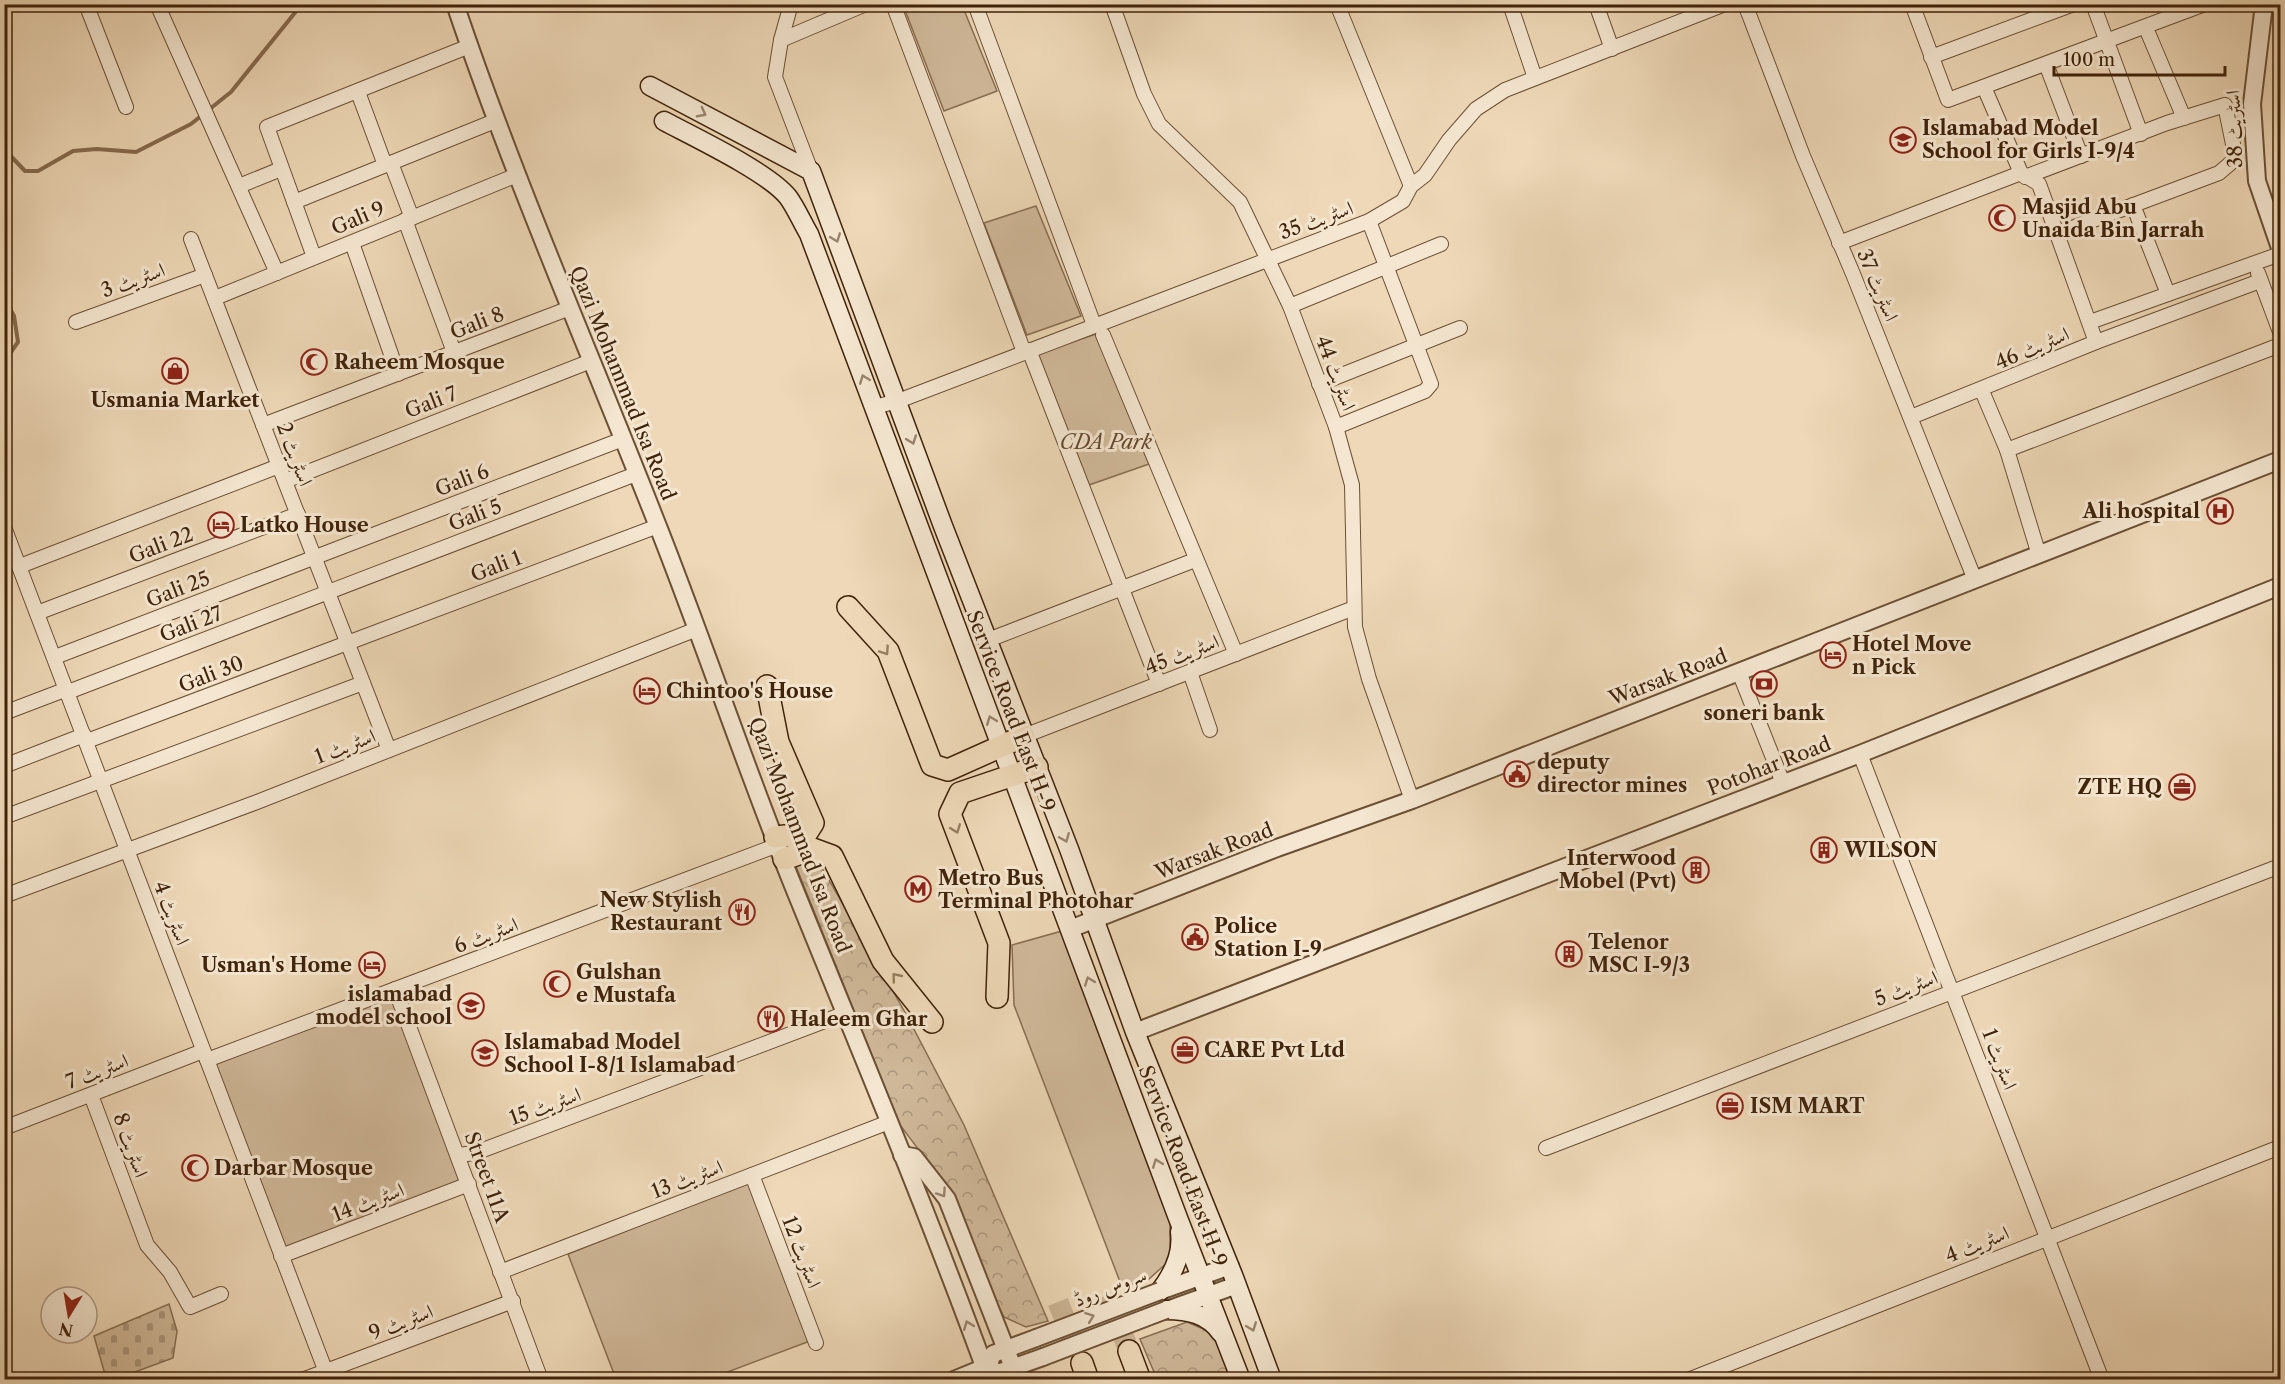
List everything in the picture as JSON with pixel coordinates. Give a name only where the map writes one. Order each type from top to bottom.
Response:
[{"type":"main road","points":[[650,86],[811,171]]},
{"type":"main road","name":"Service Road East H-9","points":[[664,121],[722,152],[787,196],[809,234],[1178,1218],[1242,1380]]},
{"type":"main road","points":[[787,196],[788,159]]},
{"type":"main road","name":"Service Road East H-9","points":[[811,171],[943,526],[1095,920],[1135,1032],[1233,1276],[1272,1380]]},
{"type":"main road","points":[[920,535],[943,526]]},
{"type":"main road","points":[[848,607],[888,651],[932,765],[948,770],[1024,736]]},
{"type":"main road","points":[[767,686],[778,742],[813,823],[806,834],[779,847]]},
{"type":"main road","points":[[997,997],[999,943],[950,814],[960,793],[1037,766]]},
{"type":"main road","points":[[779,847],[813,849],[832,856],[883,961],[932,1022]]},
{"type":"main road","points":[[1160,1291],[1179,1257],[1181,1238],[1178,1218]]},
{"type":"main road","points":[[1166,1310],[1184,1310],[1202,1316],[1216,1327],[1227,1342]]},
{"type":"main road","points":[[1129,1352],[1140,1380]]},
{"type":"street","points":[[86,4],[126,107]]},
{"type":"street","points":[[158,4],[277,273]]},
{"type":"street","name":"Qazi Mohammad Isa Road","points":[[455,4],[467,47],[495,121],[658,526],[779,847],[987,1371]]},
{"type":"street","points":[[791,4],[781,40],[775,77],[811,171]]},
{"type":"street","points":[[781,40],[866,4]]},
{"type":"street","points":[[893,4],[1159,684]]},
{"type":"street","points":[[975,4],[1099,330],[1236,654]]},
{"type":"street","name":"اسٹریٹ 44","points":[[1112,4],[1144,94],[1159,124],[1240,202],[1269,258],[1290,306],[1336,427],[1352,485],[1355,627],[1369,679],[1412,800]]},
{"type":"street","points":[[1337,4],[1411,186]]},
{"type":"street","points":[[1510,4],[1535,78]]},
{"type":"street","points":[[1596,4],[1612,49]]},
{"type":"street","name":"اسٹریٹ 35","points":[[874,407],[898,401],[1027,351],[1099,330],[1269,258],[1369,221],[1403,201],[1411,186],[1425,176],[1449,140],[1476,109],[1505,90],[1612,49],[1704,9],[1725,4]]},
{"type":"street","name":"اسٹریٹ 37","points":[[1745,4],[1839,243],[1911,417],[1925,460],[1975,580]]},
{"type":"street","points":[[1931,57],[2074,4]]},
{"type":"street","points":[[2093,4],[2142,134]]},
{"type":"street","points":[[1912,5],[1948,100],[2146,28],[2205,4]]},
{"type":"street","name":"اسٹریٹ 38","points":[[2264,4],[2252,104],[2257,181],[2280,248]]},
{"type":"street","points":[[2146,28],[2184,118]]},
{"type":"street","points":[[314,257],[267,127],[467,47]]},
{"type":"street","points":[[2046,64],[2081,156]]},
{"type":"street","points":[[1984,87],[2023,175],[2039,184],[2096,342]]},
{"type":"street","points":[[358,92],[388,164],[454,352]]},
{"type":"street","points":[[1839,243],[2023,175],[2225,105],[2233,134],[2233,161],[2218,173],[2056,234]]},
{"type":"street","points":[[294,202],[495,121]]},
{"type":"street","points":[[239,186],[282,169]]},
{"type":"street","name":"Gali 9","points":[[215,298],[517,175]]},
{"type":"street","points":[[2133,205],[2168,294]]},
{"type":"street","points":[[1336,427],[1429,387],[1431,379],[1385,268],[1369,221]]},
{"type":"street","name":"اسٹریٹ 2","points":[[191,240],[389,750]]},
{"type":"street","points":[[352,243],[398,374]]},
{"type":"street","points":[[1290,306],[1441,244]]},
{"type":"street","points":[[2090,322],[2280,254]]},
{"type":"street","points":[[2255,263],[2280,332]]},
{"type":"street","name":"اسٹریٹ 3","points":[[76,322],[205,275]]},
{"type":"street","name":"اسٹریٹ 46","points":[[2039,555],[2007,450],[1982,391],[2096,342],[2260,281]]},
{"type":"street","name":"Gali 8","points":[[263,425],[570,308]]},
{"type":"street","points":[[1319,384],[1460,328]]},
{"type":"street","points":[[2007,450],[2280,345]]},
{"type":"street","name":"Gali 7","points":[[285,481],[591,361]]},
{"type":"street","points":[[1911,417],[1982,391]]},
{"type":"street","name":"Gali 6","points":[[315,557],[623,439]]},
{"type":"street","name":"Warsak Road","points":[[1070,929],[1276,848],[1412,800],[2280,460]]},
{"type":"street","points":[[20,566],[279,466]]},
{"type":"street","name":"Gali 5","points":[[328,592],[636,474]]},
{"type":"street","name":"Gali 22","points":[[37,612],[298,514]]},
{"type":"street","name":"Gali 1","points":[[348,644],[658,526]]},
{"type":"street","name":"اسٹریٹ 4","points":[[4,527],[327,1375]]},
{"type":"street","name":"Gali 25","points":[[55,657],[315,557]]},
{"type":"street","points":[[988,640],[1195,560]]},
{"type":"street","name":"Potohar Road","points":[[1135,1032],[1860,754],[2280,586]]},
{"type":"street","name":"Gali 27","points":[[68,691],[328,592]]},
{"type":"street","name":"اسٹریٹ 45","points":[[1024,736],[1354,608]]},
{"type":"street","name":"اسٹریٹ 1","points":[[4,896],[128,851],[698,629]]},
{"type":"street","name":"Gali 30","points":[[4,766],[348,644]]},
{"type":"street","points":[[1190,672],[1210,730]]},
{"type":"street","points":[[1739,672],[1783,783]]},
{"type":"street","points":[[4,817],[363,683]]},
{"type":"street","points":[[4,713],[68,691]]},
{"type":"street","name":"اسٹریٹ 1","points":[[1860,754],[2102,1380]]},
{"type":"street","name":"اسٹریٹ 6","points":[[205,1055],[395,989],[779,847]]},
{"type":"street","name":"اسٹریٹ 5","points":[[1546,1148],[1952,990],[2280,866]]},
{"type":"street","name":"Street 11A","points":[[395,989],[541,1380]]},
{"type":"street","name":"اسٹریٹ 15","points":[[458,1155],[474,1153],[524,1135],[846,1013]]},
{"type":"street","name":"اسٹریٹ 7","points":[[4,1128],[205,1055]]},
{"type":"street","name":"اسٹریٹ 8","points":[[91,1095],[147,1245],[170,1272],[190,1307],[221,1294]]},
{"type":"street","name":"اسٹریٹ 13","points":[[500,1272],[889,1122]]},
{"type":"street","name":"اسٹریٹ 4","points":[[1688,1380],[2280,1147]]},
{"type":"street","points":[[902,1155],[914,1157],[947,1199],[1016,1374]]},
{"type":"street","name":"اسٹریٹ 12","points":[[752,1175],[816,1343]]},
{"type":"street","name":"اسٹریٹ 14","points":[[281,1256],[469,1185]]},
{"type":"street","name":"سروس روڈ","points":[[1201,1276],[1233,1276],[1208,1295],[1043,1357],[1016,1374],[987,1371],[993,1354],[1201,1276]]},
{"type":"street","name":"اسٹریٹ 9","points":[[303,1380],[327,1375],[513,1301]]},
{"type":"street","points":[[954,1380],[987,1371]]},
{"type":"green space","points":[[903,5],[962,5],[997,91],[944,111]]},
{"type":"green space","points":[[1036,206],[1081,316],[1027,335],[984,223]]},
{"type":"green space","name":"CDA Park","points":[[1096,334],[1149,464],[1089,485],[1037,354]]},
{"type":"green space","points":[[818,861],[906,1014],[964,1125],[1048,1321],[1026,1327],[1004,1317],[985,1279],[952,1194],[900,1125],[795,864]]},
{"type":"green space","points":[[1062,931],[1170,1222],[1170,1260],[1149,1279],[1122,1287],[1014,1005],[1012,945]]},
{"type":"green space","points":[[395,994],[469,1184],[281,1256],[212,1065]]},
{"type":"green space","points":[[751,1181],[810,1341],[709,1379],[616,1379],[568,1254]]},
{"type":"green space","points":[[169,1304],[177,1331],[173,1358],[116,1379],[104,1371],[97,1345],[99,1345],[99,1334]]},
{"type":"green space","points":[[1187,1322],[1215,1334],[1231,1379],[1157,1379],[1140,1339]]},
{"type":"waterway","points":[[4,149],[25,171],[38,171],[73,151],[97,149],[136,152],[191,124],[231,92],[302,4]]},
{"type":"waterway","points":[[4,298],[14,316],[18,342],[4,362]]},
{"type":"tunnel","points":[[1108,1295],[1129,1351]]},
{"type":"tunnel","points":[[1058,1302],[1082,1362]]},
{"type":"place","name":"Islamabad Model School for Girls I-9/4","points":[[1903,140]]},
{"type":"place","name":"Masjid Abu Unaida Bin Jarrah","points":[[2002,218]]},
{"type":"place","name":"Raheem Mosque","points":[[314,362]]},
{"type":"place","name":"Usmania Market","points":[[175,371]]},
{"type":"place","name":"Ali hospital","points":[[2220,511]]},
{"type":"place","name":"Latko House","points":[[221,525]]},
{"type":"place","name":"Hotel Move n Pick","points":[[1833,655]]},
{"type":"place","name":"soneri bank","points":[[1764,684]]},
{"type":"place","name":"Chintoo's House","points":[[647,691]]},
{"type":"place","name":"deputy director mines","points":[[1517,774]]},
{"type":"place","name":"ZTE HQ","points":[[2182,787]]},
{"type":"place","name":"WILSON","points":[[1824,850]]},
{"type":"place","name":"Interwood Mobel (Pvt)","points":[[1696,870]]},
{"type":"place","name":"Metro Bus Terminal Photohar","points":[[918,889]]},
{"type":"place","name":"New Stylish Restaurant","points":[[742,912]]},
{"type":"place","name":"Police Station I-9","points":[[1195,937]]},
{"type":"place","name":"Telenor MSC I-9/3","points":[[1569,954]]},
{"type":"place","name":"Usman's Home","points":[[372,965]]},
{"type":"place","name":"Gulshan e Mustafa","points":[[557,984]]},
{"type":"place","name":"islamabad model school","points":[[471,1006]]},
{"type":"place","name":"Haleem Ghar","points":[[771,1019]]},
{"type":"place","name":"CARE Pvt Ltd","points":[[1185,1050]]},
{"type":"place","name":"Islamabad Model School I-8/1 Islamabad","points":[[485,1053]]},
{"type":"place","name":"ISM MART","points":[[1730,1106]]},
{"type":"place","name":"Darbar Mosque","points":[[195,1168]]}]
